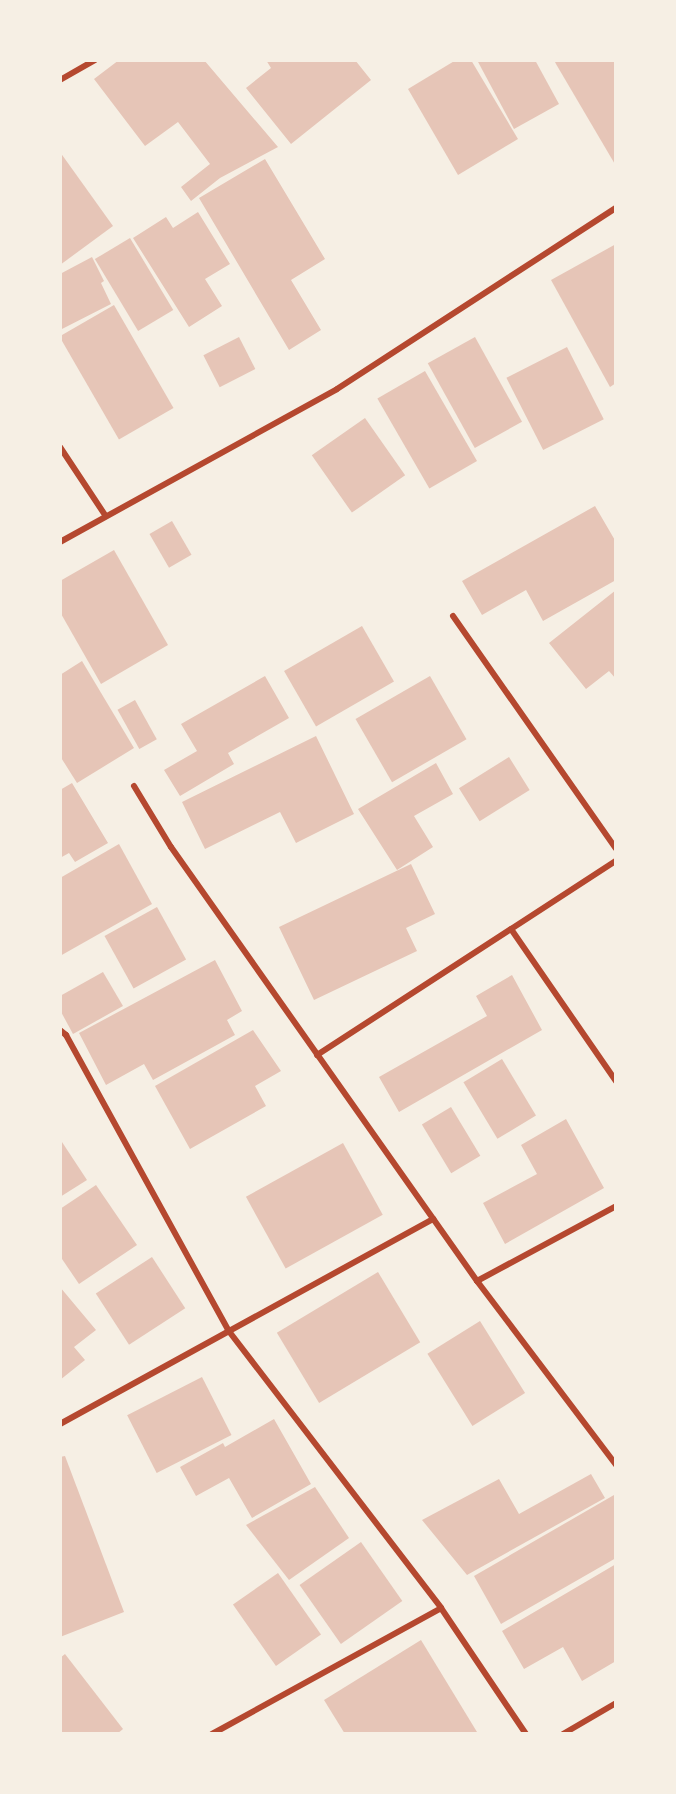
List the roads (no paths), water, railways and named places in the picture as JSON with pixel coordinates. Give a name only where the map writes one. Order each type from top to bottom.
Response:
[{"type":"street","points":[[60,80],[95,60]]},
{"type":"street","points":[[60,542],[105,515],[338,389],[616,208]]},
{"type":"street","points":[[60,447],[105,515]]},
{"type":"street","points":[[453,616],[616,849]]},
{"type":"street","points":[[134,786],[171,847],[477,1281],[616,1465]]},
{"type":"street","points":[[317,1055],[616,861]]},
{"type":"street","points":[[512,929],[616,1082]]},
{"type":"street","points":[[60,1030],[66,1035],[228,1330],[441,1608],[526,1734]]},
{"type":"street","points":[[477,1281],[616,1206]]},
{"type":"street","points":[[60,1424],[433,1219]]},
{"type":"street","points":[[212,1734],[441,1608]]},
{"type":"street","points":[[563,1734],[616,1703]]}]
